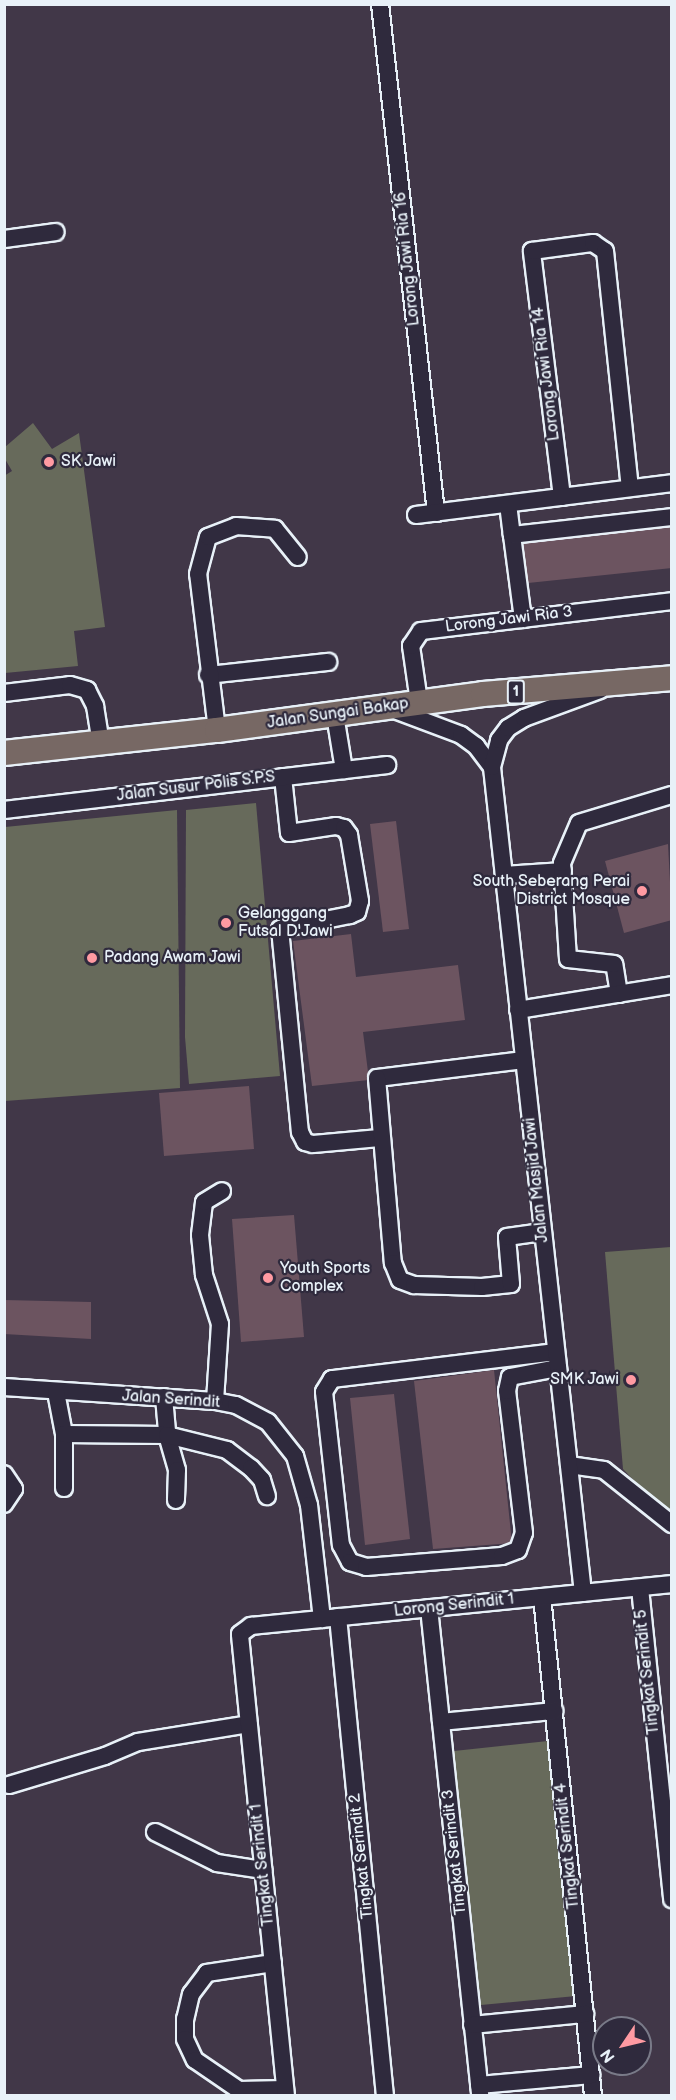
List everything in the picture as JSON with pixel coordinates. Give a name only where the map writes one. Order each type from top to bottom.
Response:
[{"type":"highway","name":"Jalan Sungai Bakap","points":[[4,753],[217,730],[419,702],[672,678]]},
{"type":"street","name":"Lorong Jawi Ria 16","points":[[380,4],[436,513]]},
{"type":"street","points":[[4,239],[56,232]]},
{"type":"street","name":"Lorong Jawi Ria 14","points":[[562,496],[532,251],[593,243],[605,251],[630,488]]},
{"type":"street","points":[[417,515],[672,483]]},
{"type":"street","points":[[508,504],[524,619]]},
{"type":"street","points":[[512,535],[672,517]]},
{"type":"street","points":[[217,730],[208,675],[198,574],[208,537],[236,526],[275,529],[298,557]]},
{"type":"street","name":"Lorong Jawi Ria 3","points":[[419,702],[411,646],[420,631],[672,601]]},
{"type":"street","points":[[208,675],[328,662]]},
{"type":"street","points":[[4,693],[70,685],[87,690],[95,705],[101,742]]},
{"type":"street","name":"Jalan Masjid Jawi","points":[[583,1593],[492,767],[499,740],[508,728],[524,718],[612,685]]},
{"type":"street","points":[[388,708],[461,735],[476,746],[492,767]]},
{"type":"street","points":[[336,715],[344,770]]},
{"type":"street","name":"Jalan Susur Polis S.P.S","points":[[4,810],[387,765]]},
{"type":"street","points":[[283,777],[289,833],[336,826],[344,828],[349,835],[360,902],[357,912],[350,915],[280,929],[300,1132],[305,1142],[313,1144],[380,1138]]},
{"type":"street","points":[[619,994],[614,964],[568,959],[563,871],[579,823],[672,795]]},
{"type":"street","points":[[504,876],[563,871]]},
{"type":"street","points":[[518,1010],[672,985]]},
{"type":"street","points":[[524,1060],[377,1078],[380,1138],[393,1263],[400,1280],[470,1287],[511,1284],[507,1237],[543,1232]]},
{"type":"street","points":[[215,1401],[220,1324],[204,1275],[200,1235],[204,1202],[222,1191]]},
{"type":"street","points":[[557,1360],[510,1377],[507,1390],[524,1533],[518,1550],[502,1556],[366,1567],[350,1563],[341,1545],[324,1392],[333,1379],[557,1360]]},
{"type":"street","name":"Jalan Serindit","points":[[4,1387],[215,1401],[236,1405],[268,1422],[295,1456],[309,1505],[330,1618]]},
{"type":"street","points":[[56,1392],[64,1434],[64,1488]]},
{"type":"street","points":[[164,1397],[167,1435],[177,1470],[176,1500]]},
{"type":"street","points":[[64,1434],[167,1435],[227,1450],[251,1468],[262,1480],[267,1496]]},
{"type":"street","points":[[569,1465],[604,1470],[672,1524]]},
{"type":"street","points":[[4,1474],[14,1489],[4,1504]]},
{"type":"street","name":"Lorong Serindit 1","points":[[240,1634],[251,1626],[672,1584]]},
{"type":"street","name":"Tingkat Serindit 5","points":[[640,1588],[672,1899]]},
{"type":"street","name":"Tingkat Serindit 4","points":[[542,1597],[593,2096]]},
{"type":"street","name":"Tingkat Serindit 3","points":[[429,1608],[479,2090]]},
{"type":"street","name":"Tingkat Serindit 2","points":[[330,1618],[385,2096]]},
{"type":"street","name":"Tingkat Serindit 1","points":[[240,1634],[286,2092]]},
{"type":"street","points":[[441,1722],[554,1711]]},
{"type":"street","points":[[9,1785],[105,1756],[138,1742],[249,1724]]},
{"type":"street","points":[[155,1832],[217,1863],[263,1870]]},
{"type":"street","points":[[273,1963],[207,1973],[191,1994],[185,2019],[185,2039],[195,2060],[238,2090],[286,2092]]},
{"type":"street","points":[[472,2025],[585,2014]]},
{"type":"street","points":[[479,2090],[591,2075]]},
{"type":"green space","points":[[33,423],[52,449],[79,433],[105,627],[74,631],[78,666],[5,673],[4,476],[12,471],[5,459],[5,447]]},
{"type":"green space","name":"Gelanggang Futsal D'Jawi","points":[[256,803],[280,1076],[189,1084],[185,1037],[186,810]]},
{"type":"green space","name":"Padang Awam Jawi","points":[[177,810],[180,1088],[5,1101],[5,827]]},
{"type":"green space","points":[[671,1247],[671,1513],[660,1508],[623,1469],[605,1252]]},
{"type":"green space","points":[[548,1741],[576,1996],[481,2005],[454,1751]]},
{"type":"building","points":[[672,524],[672,568],[528,583],[523,539]]},
{"type":"building","points":[[396,821],[409,929],[383,932],[370,824]]},
{"type":"building","name":"South Seberang Perai District Mosque","points":[[668,844],[672,920],[624,933],[605,861]]},
{"type":"building","points":[[351,934],[356,977],[458,965],[465,1020],[363,1032],[369,1080],[312,1086],[293,941]]},
{"type":"building","points":[[249,1086],[254,1149],[164,1156],[159,1093]]},
{"type":"building","name":"Youth Sports Complex","points":[[294,1215],[304,1337],[241,1342],[232,1219]]},
{"type":"building","points":[[4,1300],[91,1302],[91,1339],[4,1334]]},
{"type":"building","points":[[494,1370],[512,1543],[433,1549],[414,1381]]},
{"type":"building","points":[[394,1394],[410,1539],[365,1545],[350,1398]]},
{"type":"place","name":"SK Jawi","points":[[49,462]]},
{"type":"place","name":"South Seberang Perai District Mosque","points":[[642,891]]},
{"type":"place","name":"Gelanggang Futsal D'Jawi","points":[[226,923]]},
{"type":"place","name":"Padang Awam Jawi","points":[[92,958]]},
{"type":"place","name":"Youth Sports Complex","points":[[268,1278]]},
{"type":"place","name":"SMK Jawi","points":[[631,1380]]}]
